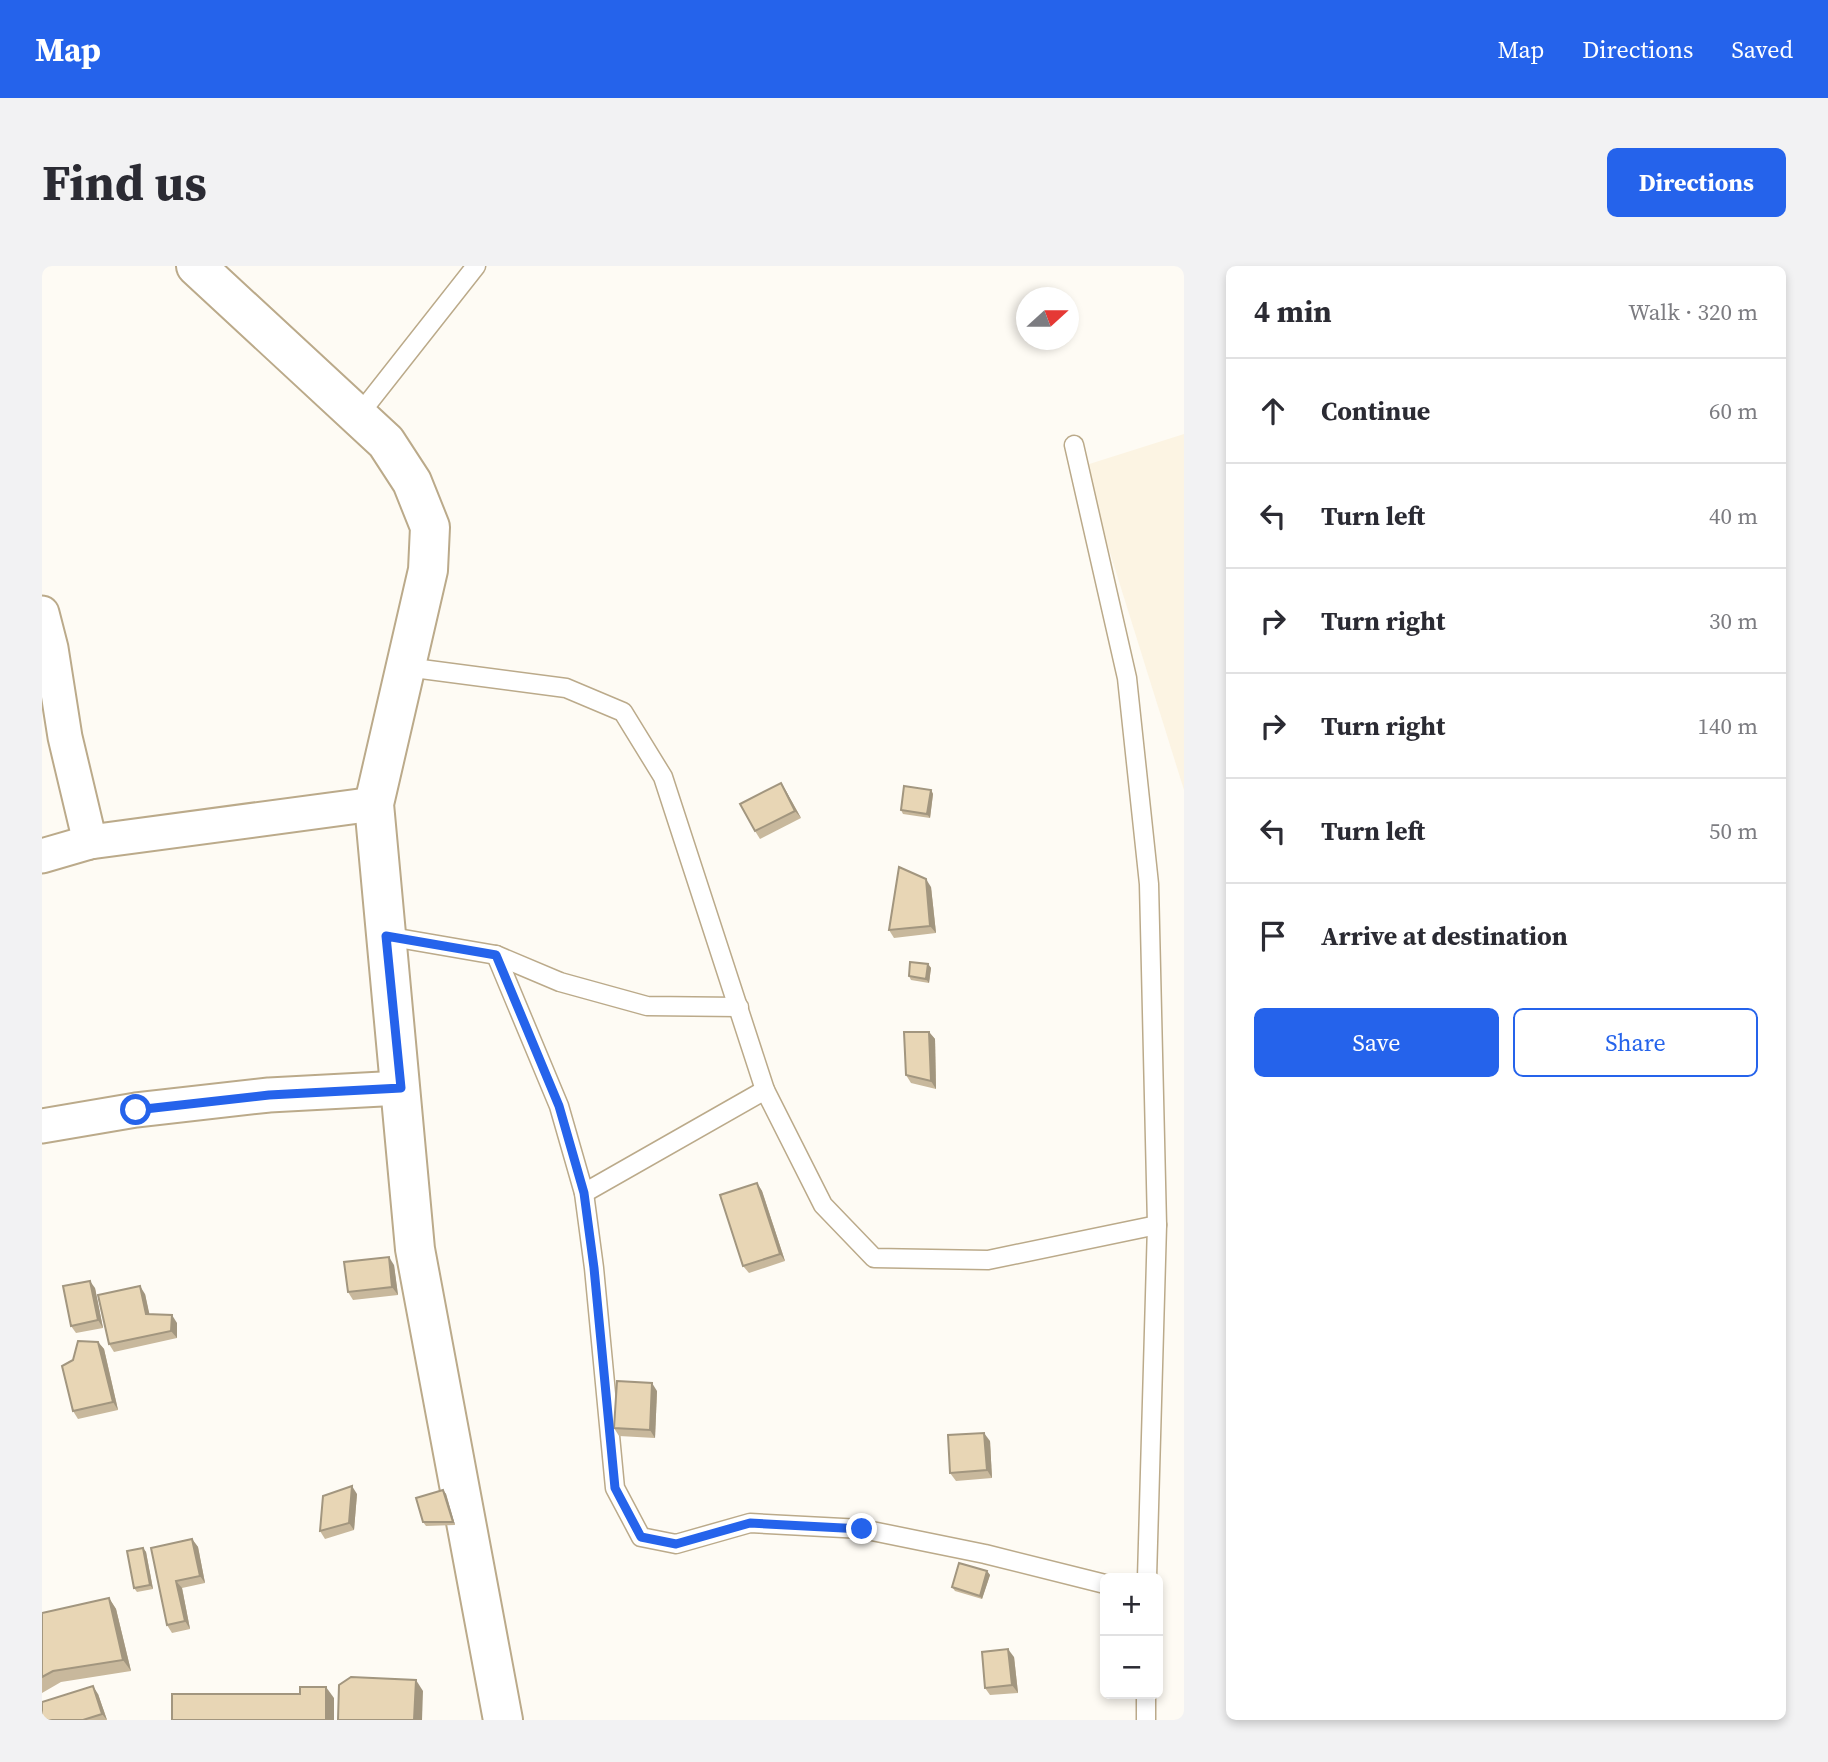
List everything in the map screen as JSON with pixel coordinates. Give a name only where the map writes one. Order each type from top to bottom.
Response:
[{"type":"street","points":[[196,266],[386,442],[412,482],[430,527],[428,570],[374,804],[415,1249],[503,1720]]},
{"type":"street","points":[[42,613],[51,648],[65,737],[90,842]]},
{"type":"street","points":[[42,856],[90,842],[374,804]]},
{"type":"street","points":[[42,1126],[136,1110],[269,1095],[401,1088]]},
{"type":"lane","points":[[358,416],[476,266]]},
{"type":"lane","points":[[1074,445],[1127,678],[1149,884],[1157,1225],[1147,1573]]},
{"type":"lane","points":[[406,667],[566,688],[623,712],[663,778],[765,1090],[823,1205],[874,1258],[988,1260],[1157,1225]]},
{"type":"lane","points":[[386,936],[496,955],[560,982],[646,1006],[739,1007]]},
{"type":"lane","points":[[496,955],[559,1106],[584,1193],[594,1268],[615,1488],[641,1537],[676,1544],[750,1523],[862,1529],[985,1554],[1100,1583]]},
{"type":"lane","points":[[584,1193],[765,1090]]},
{"type":"lane","points":[[1146,1699],[1146,1720]]},
{"type":"shaded area","points":[[1184,434],[1184,790],[1083,466]]},
{"type":"building","points":[[781,783],[795,811],[755,831],[740,804]]},
{"type":"building","points":[[904,786],[931,790],[927,814],[901,810]]},
{"type":"building","points":[[899,867],[926,879],[930,926],[889,930]]},
{"type":"building","points":[[910,962],[928,964],[926,979],[909,976]]},
{"type":"building","points":[[904,1032],[929,1032],[931,1081],[906,1075]]},
{"type":"building","points":[[757,1183],[780,1254],[743,1266],[720,1195]]},
{"type":"building","points":[[389,1257],[392,1287],[348,1292],[344,1262]]},
{"type":"building","points":[[90,1281],[98,1320],[71,1326],[63,1286]]},
{"type":"building","points":[[140,1286],[146,1314],[172,1315],[171,1331],[109,1344],[98,1295]]},
{"type":"building","points":[[78,1341],[98,1342],[113,1402],[73,1411],[62,1366],[73,1360]]},
{"type":"building","points":[[617,1381],[652,1383],[650,1430],[614,1428]]},
{"type":"building","points":[[984,1433],[987,1470],[950,1473],[948,1435]]},
{"type":"building","points":[[352,1486],[349,1523],[320,1531],[323,1496]]},
{"type":"building","points":[[443,1490],[453,1522],[423,1522],[416,1498]]},
{"type":"building","points":[[192,1539],[200,1576],[176,1581],[185,1621],[167,1625],[151,1548]]},
{"type":"building","points":[[143,1548],[150,1585],[134,1588],[127,1551]]},
{"type":"building","points":[[959,1563],[987,1571],[980,1596],[952,1587]]},
{"type":"building","points":[[109,1598],[123,1660],[53,1671],[42,1677],[42,1613]]},
{"type":"building","points":[[1008,1649],[1012,1685],[985,1688],[982,1652]]},
{"type":"building","points":[[351,1677],[416,1680],[414,1720],[338,1720],[339,1685]]},
{"type":"building","points":[[93,1686],[102,1714],[83,1720],[42,1720],[42,1702]]},
{"type":"building","points":[[300,1687],[326,1687],[326,1720],[172,1720],[172,1694],[300,1694]]},
{"type":"route","points":[[136,1110],[269,1095],[401,1088],[386,936],[496,955],[559,1106],[584,1193],[594,1268],[615,1488],[641,1537],[676,1544],[750,1523],[862,1529]]}]
